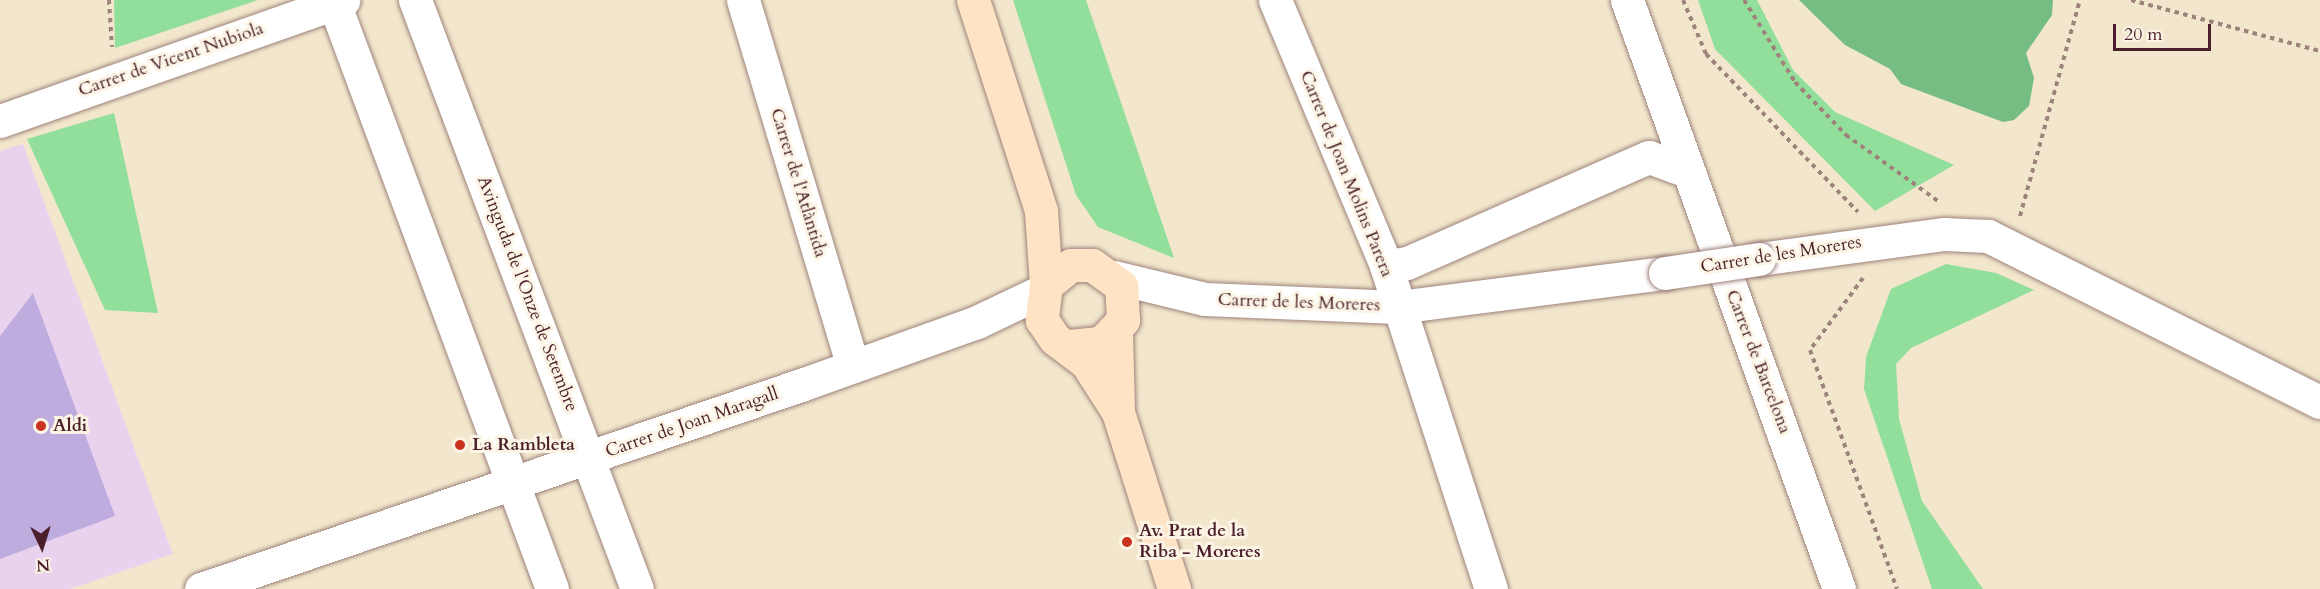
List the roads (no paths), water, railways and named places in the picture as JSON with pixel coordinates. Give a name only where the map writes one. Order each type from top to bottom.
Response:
[{"type":"main road","points":[[973,0],[1041,211],[1045,288],[1040,306],[1057,337],[1118,412]]},
{"type":"main road","points":[[1041,211],[1103,271],[1124,297],[1119,327],[1118,412],[1174,589]]},
{"type":"main road","points":[[1045,288],[1071,265],[1103,271]]},
{"type":"main road","points":[[1057,337],[1092,347],[1119,327]]},
{"type":"street","name":"Avinguda de l'Onze de Setembre","points":[[415,0],[590,458],[637,589]]},
{"type":"street","name":"Carrer de l'Atlàntida","points":[[742,0],[853,366]]},
{"type":"street","name":"Carrer de Joan Molins Parera","points":[[1275,0],[1386,266],[1491,589]]},
{"type":"street","name":"Carrer de Barcelona","points":[[1627,0],[1684,170],[1783,426],[1839,589]]},
{"type":"street","points":[[337,1],[515,482],[552,589]]},
{"type":"street","name":"Carrer de Vicent Nubiola","points":[[0,121],[337,1]]},
{"type":"street","points":[[1386,266],[1407,263],[1649,157],[1684,170]]},
{"type":"street","name":"Carrer de les Moreres","points":[[1119,327],[1160,306],[1205,299],[1398,307],[1965,232],[2000,242],[2320,402]]},
{"type":"street","name":"Carrer de les Moreres","points":[[1103,271],[1205,299]]},
{"type":"street","name":"Carrer de Joan Maragall","points":[[201,589],[590,458],[977,322],[1045,288]]},
{"type":"street","name":"Carrer de Joan Maragall","points":[[977,322],[1057,337]]},
{"type":"place","name":"Aldi","points":[[41,426]]},
{"type":"place","name":"La Rambleta","points":[[460,445]]},
{"type":"place","name":"Av. Prat de la Riba - Moreres","points":[[1127,542]]}]
